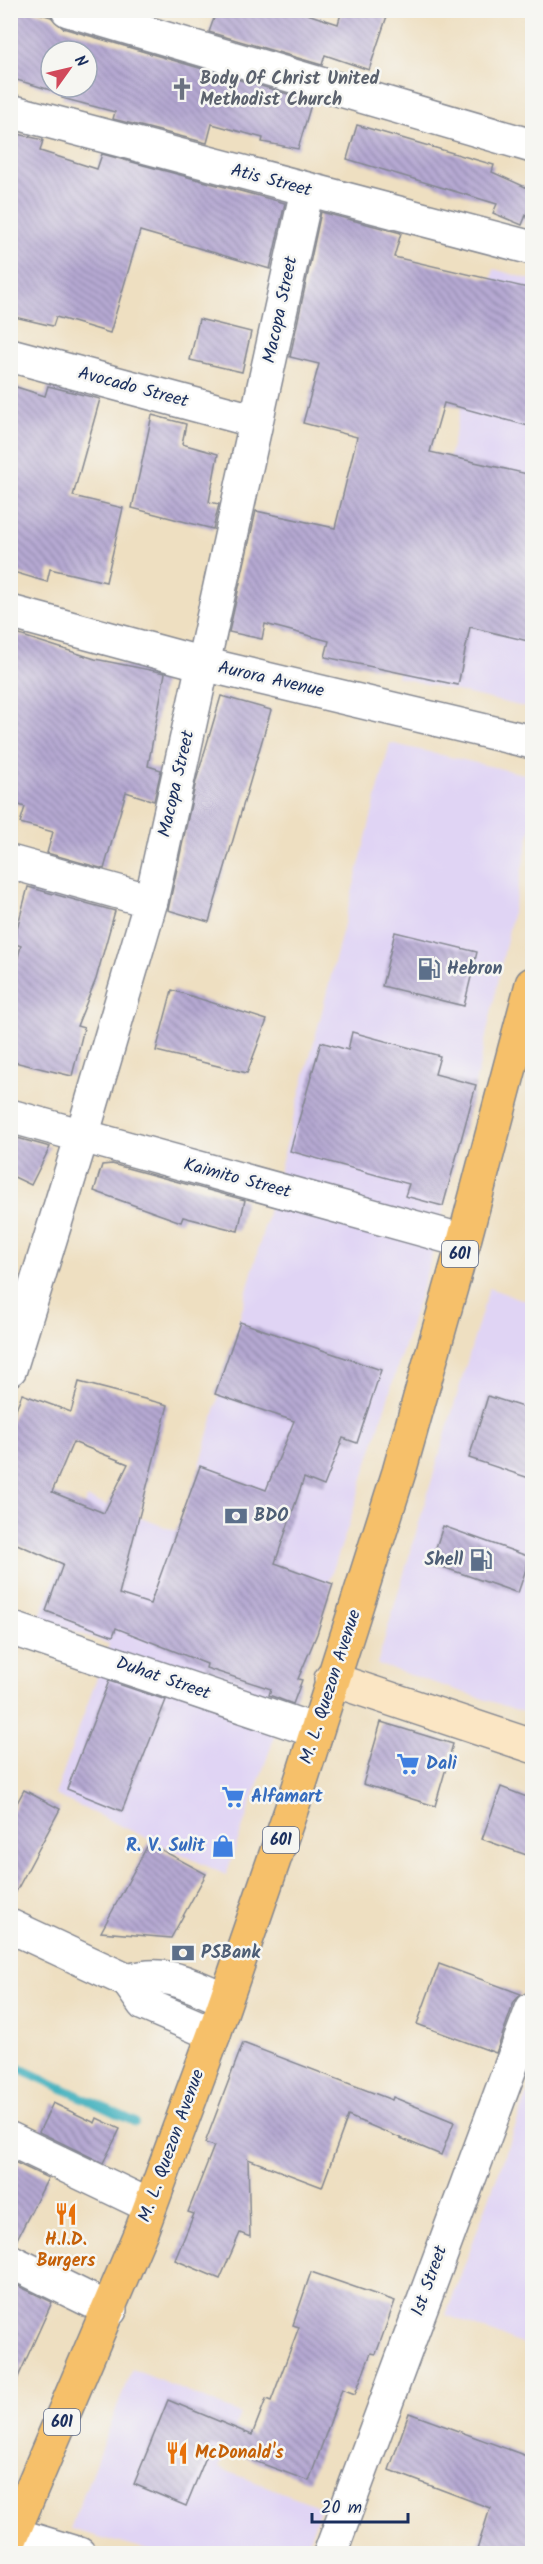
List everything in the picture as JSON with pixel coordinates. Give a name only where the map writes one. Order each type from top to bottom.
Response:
[{"type":"main road","name":"M. L. Quezon Avenue","points":[[12,2537],[110,2310],[150,2206],[214,2034],[299,1787],[331,1679],[399,1472],[464,1241],[532,984]]},
{"type":"street","points":[[68,10],[532,146]]},
{"type":"street","name":"Atis Street","points":[[10,111],[532,248]]},
{"type":"street","name":"Macopa Street","points":[[12,1360],[82,1136],[151,901],[307,190]]},
{"type":"street","name":"Avocado Street","points":[[10,355],[256,421]]},
{"type":"street","name":"Aurora Avenue","points":[[10,612],[203,664],[532,742]]},
{"type":"street","points":[[10,862],[151,901]]},
{"type":"street","name":"Kaimito Street","points":[[10,1116],[464,1241]]},
{"type":"street","name":"Duhat Street","points":[[10,1628],[316,1731]]},
{"type":"street","points":[[331,1679],[532,1746]]},
{"type":"street","points":[[10,1926],[129,1981],[144,2004],[214,2034]]},
{"type":"street","points":[[129,1981],[150,1974],[170,1977],[225,1999]]},
{"type":"street","name":"1st Street","points":[[330,2553],[532,2009]]},
{"type":"street","points":[[10,2139],[150,2206]]},
{"type":"street","points":[[10,2261],[110,2310]]},
{"type":"street","points":[[12,2537],[79,2553]]},
{"type":"shaded area","points":[[494,269],[532,280],[532,709],[397,677]]},
{"type":"shaded area","points":[[390,743],[532,776],[532,823],[480,1064],[431,1259],[348,1527],[226,1875],[55,1795],[109,1644],[39,1618],[87,1498],[176,1531],[200,1466],[320,1019]]},
{"type":"shaded area","points":[[489,1288],[532,1303],[532,1715],[377,1664]]},
{"type":"shaded area","points":[[532,2082],[532,2348],[446,2315]]},
{"type":"shaded area","points":[[132,2369],[241,2414],[219,2468],[321,2507],[304,2553],[157,2553],[70,2529]]},
{"type":"building","points":[[10,10],[29,10],[51,17],[63,28],[312,101],[298,149],[262,142],[263,138],[212,124],[207,143],[113,119],[115,112],[66,99],[99,99],[99,39],[39,39],[39,87],[10,78]]},
{"type":"building","points":[[217,10],[295,10],[338,24],[342,10],[389,10],[369,70],[325,55],[322,65],[209,32]]},
{"type":"building","points":[[357,125],[494,165],[492,172],[532,190],[532,200],[522,225],[493,213],[497,204],[347,159]]},
{"type":"building","points":[[10,132],[43,140],[40,151],[97,169],[102,154],[285,203],[270,269],[140,231],[110,333],[56,317],[53,326],[10,316]]},
{"type":"building","points":[[321,212],[401,233],[394,257],[532,289],[532,427],[444,403],[430,452],[532,475],[532,642],[470,627],[458,685],[325,657],[329,641],[265,624],[262,639],[229,632],[256,511],[335,528],[357,437],[303,423],[319,364],[290,357]]},
{"type":"building","points":[[199,319],[251,332],[242,372],[190,360]]},
{"type":"building","points":[[10,385],[45,396],[48,386],[100,399],[73,496],[123,508],[106,582],[50,569],[47,582],[10,571]]},
{"type":"building","points":[[152,415],[186,424],[182,444],[218,454],[209,502],[219,504],[213,529],[132,508]]},
{"type":"building","points":[[10,632],[95,659],[165,673],[148,766],[161,770],[154,801],[126,792],[104,869],[47,853],[53,832],[20,823],[25,807],[10,802]]},
{"type":"building","points":[[221,696],[271,710],[209,922],[168,910],[196,781]]},
{"type":"building","points":[[28,887],[115,911],[96,979],[77,1026],[84,1028],[72,1076],[10,1061],[10,986],[21,946],[13,943]]},
{"type":"building","name":"Hebron","points":[[395,932],[477,952],[464,1006],[382,986]]},
{"type":"building","points":[[172,990],[267,1020],[247,1073],[156,1051]]},
{"type":"building","points":[[352,1032],[440,1056],[435,1074],[476,1085],[443,1206],[405,1196],[409,1184],[290,1151],[321,1042],[348,1050]]},
{"type":"building","points":[[10,1136],[50,1147],[31,1185],[10,1175]]},
{"type":"building","points":[[112,1164],[245,1200],[238,1231],[183,1217],[181,1222],[94,1191],[102,1165]]},
{"type":"building","points":[[240,1322],[381,1370],[357,1443],[343,1438],[324,1486],[304,1478],[275,1563],[333,1584],[317,1634],[298,1679],[302,1680],[293,1704],[269,1695],[271,1689],[206,1668],[207,1664],[116,1628],[113,1636],[46,1611],[63,1564],[10,1541],[10,1424],[22,1394],[71,1412],[79,1382],[168,1405],[119,1594],[150,1604],[200,1466],[266,1490],[294,1421],[215,1394]],"holes":[[[73,1442],[128,1464],[104,1513],[52,1492]]]},
{"type":"building","points":[[488,1396],[532,1410],[532,1479],[469,1458]]},
{"type":"building","name":"Shell","points":[[443,1526],[530,1557],[518,1593],[431,1563]]},
{"type":"building","points":[[109,1681],[166,1700],[122,1811],[67,1789]]},
{"type":"building","name":"Dali","points":[[381,1722],[453,1744],[435,1806],[363,1784]]},
{"type":"building","points":[[501,1787],[532,1799],[532,1857],[482,1839]]},
{"type":"building","points":[[24,1790],[60,1809],[10,1903],[10,1816]]},
{"type":"building","points":[[149,1843],[206,1874],[171,1938],[101,1932]]},
{"type":"building","points":[[439,1964],[521,1994],[514,2002],[496,2053],[417,2024]]},
{"type":"building","points":[[243,2043],[392,2100],[393,2097],[454,2122],[441,2155],[348,2116],[322,2187],[248,2159],[250,2237],[240,2233],[220,2279],[175,2260],[194,2214],[188,2212],[214,2146],[205,2143]]},
{"type":"building","points":[[53,2103],[95,2123],[97,2118],[120,2129],[103,2163],[39,2132]]},
{"type":"building","points":[[10,2160],[48,2178],[15,2243],[10,2243]]},
{"type":"building","points":[[311,2272],[395,2301],[376,2354],[371,2353],[355,2394],[342,2389],[309,2481],[211,2445],[186,2506],[134,2484],[168,2400],[252,2435],[266,2399],[271,2401],[299,2327],[293,2325]]},
{"type":"building","points":[[10,2282],[52,2302],[10,2395]]},
{"type":"building","points":[[409,2413],[532,2458],[532,2553],[476,2553],[490,2508],[389,2470]]},
{"type":"waterway","points":[[10,2064],[135,2122]]},
{"type":"place","name":"Body Of Christ United Methodist Church","points":[[182,89]]},
{"type":"place","name":"Hebron","points":[[429,969]]},
{"type":"place","name":"BDO","points":[[236,1516]]},
{"type":"place","name":"Shell","points":[[481,1560]]},
{"type":"place","name":"Dali","points":[[408,1764]]},
{"type":"place","name":"Alfamart","points":[[233,1797]]},
{"type":"place","name":"R. V. Sulit","points":[[223,1846]]},
{"type":"place","name":"PSBank","points":[[183,1953]]},
{"type":"place","name":"H.I.D. Burgers","points":[[66,2214]]},
{"type":"place","name":"McDonald's","points":[[177,2453]]}]
